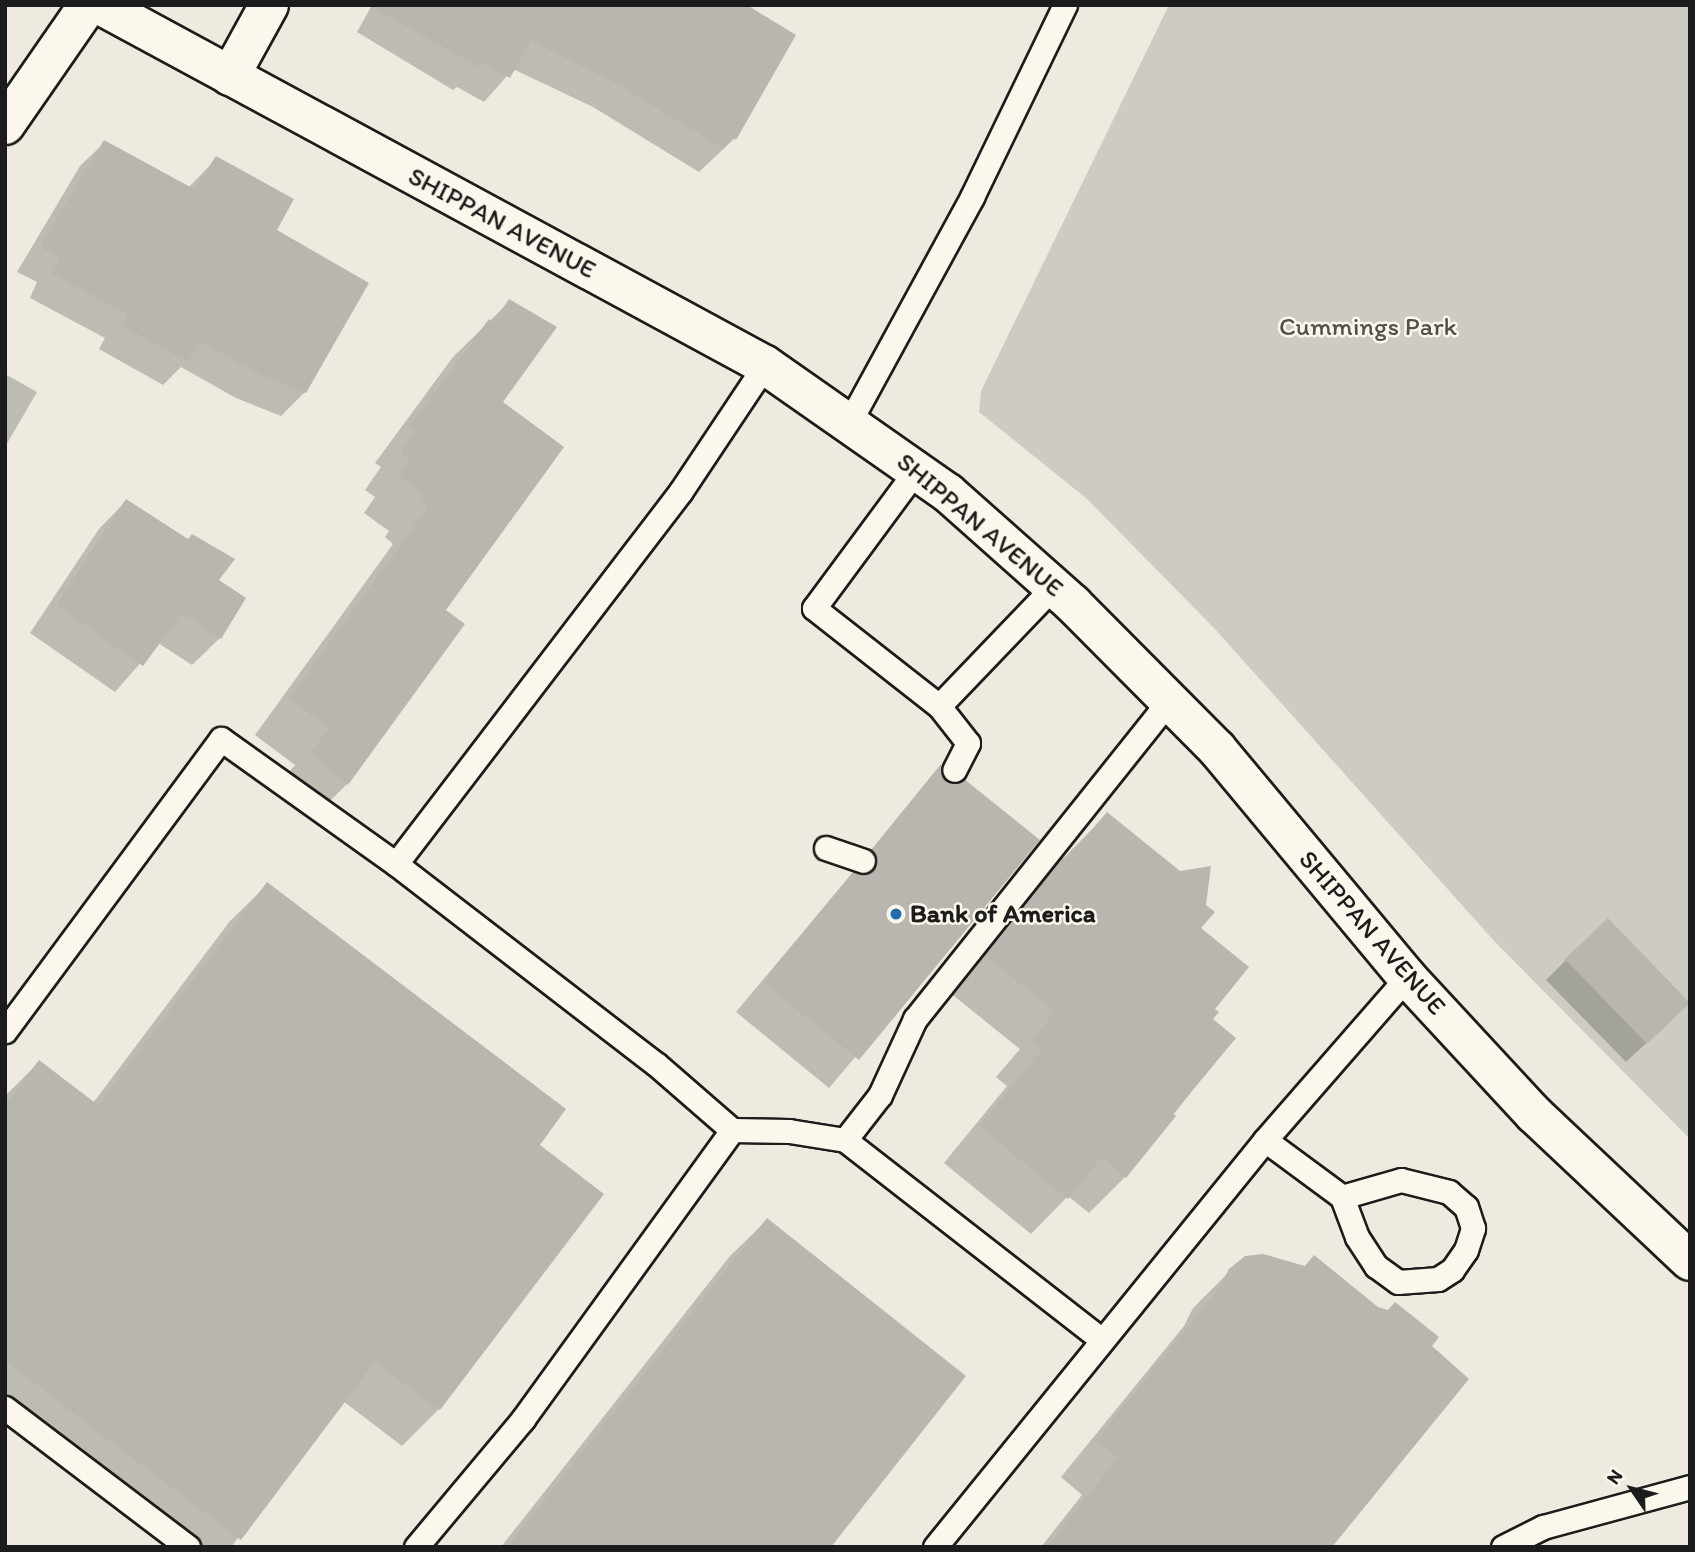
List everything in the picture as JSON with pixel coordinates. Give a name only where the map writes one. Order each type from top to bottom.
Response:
[{"type":"street","points":[[5,125],[88,5]]},
{"type":"street","name":"SHIPPAN AVENUE","points":[[100,5],[765,365],[916,469],[1053,587],[1216,748],[1407,977],[1534,1114],[1690,1261]]},
{"type":"street","points":[[230,76],[269,5]]},
{"type":"lane","points":[[850,421],[972,197],[1065,5]]},
{"type":"lane","points":[[396,864],[681,491],[765,365]]},
{"type":"lane","points":[[916,469],[814,608],[939,706],[968,743],[954,770]]},
{"type":"lane","points":[[939,706],[1053,587]]},
{"type":"lane","points":[[845,1140],[880,1096],[915,1019],[1170,701]]},
{"type":"lane","points":[[5,1031],[221,739],[396,864],[656,1064],[732,1130],[789,1131],[845,1140],[1102,1340]]},
{"type":"lane","points":[[826,848],[863,861]]},
{"type":"lane","points":[[935,1547],[1265,1140],[1407,977]]},
{"type":"lane","points":[[416,1547],[523,1419],[732,1130]]},
{"type":"lane","points":[[1265,1140],[1342,1197],[1357,1237],[1376,1266],[1398,1282],[1438,1279],[1452,1270],[1466,1251],[1473,1228],[1466,1208],[1449,1192],[1401,1180],[1342,1197]]},
{"type":"lane","points":[[5,1408],[188,1547]]},
{"type":"lane","points":[[1503,1547],[1543,1527],[1690,1487]]},
{"type":"green space","name":"Cummings Park","points":[[1169,5],[1690,5],[1690,1139],[1495,942],[1214,628],[1086,498],[979,412],[981,391]]},
{"type":"building","points":[[368,5],[747,5],[796,35],[736,140],[732,137],[724,149],[617,84],[531,41],[510,78],[481,63],[479,67]]},
{"type":"building","points":[[104,140],[194,189],[216,156],[294,199],[277,230],[369,283],[306,393],[260,375],[200,341],[188,362],[121,325],[128,314],[52,274],[60,258],[40,247]]},
{"type":"building","points":[[509,299],[557,327],[503,402],[564,447],[446,610],[465,624],[348,785],[310,752],[330,728],[289,699],[428,507],[419,500],[424,495],[399,476],[410,460],[400,453],[416,431],[410,426],[489,319],[493,323]]},
{"type":"building","points":[[126,499],[188,539],[192,534],[235,559],[219,580],[246,598],[221,639],[182,613],[143,666],[56,605]]},
{"type":"building","points":[[941,764],[947,782],[964,779],[1040,840],[859,1060],[763,982],[853,872],[873,871],[877,859],[871,850]]},
{"type":"building","points":[[1107,812],[1180,871],[1211,866],[1206,905],[1215,912],[1201,928],[1249,967],[1215,1009],[1219,1012],[1213,1019],[1236,1038],[1173,1114],[1176,1116],[1126,1178],[1102,1157],[1068,1199],[979,1126],[1042,1049],[1032,1040],[1055,1011],[984,955],[1062,858],[1066,861]]},
{"type":"building","points":[[267,882],[566,1109],[540,1145],[604,1194],[440,1410],[375,1362],[241,1540],[5,1361],[5,1105],[39,1060],[98,1105]]},
{"type":"building","points":[[1608,918],[1690,1003],[1647,1044],[1565,959]]},
{"type":"building","points":[[767,1218],[966,1376],[831,1547],[507,1547]]},
{"type":"building","points":[[1263,1254],[1305,1266],[1314,1255],[1378,1307],[1388,1310],[1395,1302],[1439,1337],[1432,1346],[1469,1379],[1332,1547],[1047,1547],[1118,1457],[1096,1440],[1220,1287],[1229,1269],[1245,1256]]},
{"type":"place","name":"Bank of America","points":[[896,914]]}]
